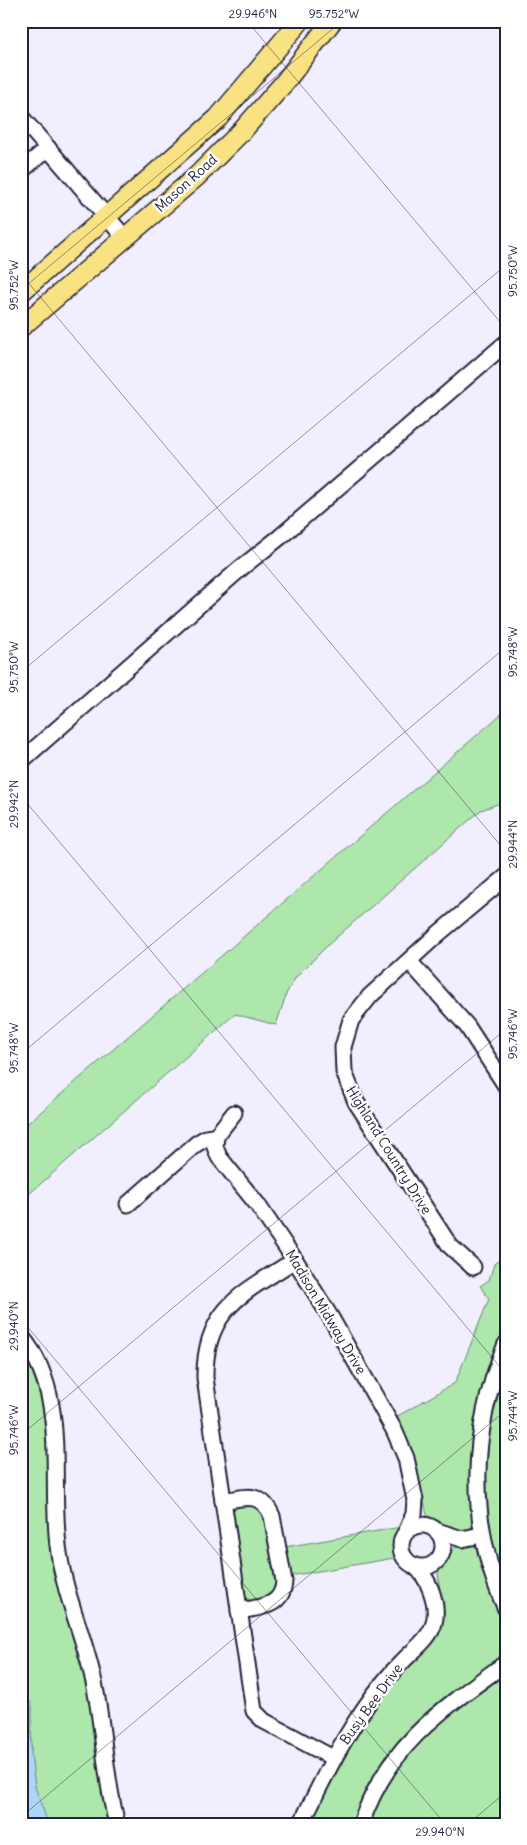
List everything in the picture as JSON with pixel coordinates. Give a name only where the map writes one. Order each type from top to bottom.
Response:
[{"type":"main road","name":"Mason Road","points":[[21,292],[218,118],[300,21]]},
{"type":"main road","name":"Mason Road","points":[[21,327],[196,177],[242,131],[284,83],[332,21]]},
{"type":"street","points":[[21,117],[125,238]]},
{"type":"street","points":[[21,171],[48,148]]},
{"type":"street","points":[[21,761],[241,568],[280,537],[506,343]]},
{"type":"street","name":"Highland Country Drive","points":[[473,1267],[450,1246],[356,1102],[344,1072],[343,1046],[351,1020],[370,996],[506,877]]},
{"type":"street","points":[[409,960],[462,1020],[506,1086]]},
{"type":"street","points":[[128,1204],[196,1144],[206,1138],[216,1136],[234,1113]]},
{"type":"street","name":"Madison Midway Drive","points":[[216,1136],[215,1147],[219,1157],[267,1218],[332,1318],[402,1445],[415,1500],[421,1515],[435,1529]]},
{"type":"street","points":[[295,1260],[229,1306],[220,1317],[207,1345],[206,1378],[254,1711],[264,1721],[333,1758]]},
{"type":"street","points":[[21,1336],[30,1348],[43,1377],[53,1416],[54,1502],[59,1554],[72,1607],[93,1677],[99,1705],[105,1769],[117,1824]]},
{"type":"street","points":[[506,1344],[492,1378],[478,1442],[476,1476],[482,1535],[488,1562],[506,1609]]},
{"type":"street","points":[[223,1501],[255,1498],[262,1500],[268,1507],[272,1516],[284,1581],[284,1590],[274,1603],[267,1607],[239,1611]]},
{"type":"street","name":"Madison Midway Drive","points":[[407,1530],[414,1514],[415,1500]]},
{"type":"street","points":[[462,1539],[419,1524],[407,1530],[401,1542],[401,1550],[407,1561],[413,1565],[426,1567],[462,1539],[482,1535]]},
{"type":"street","points":[[435,1529],[443,1542],[440,1558]]},
{"type":"street","name":"Busy Bee Drive","points":[[430,1587],[440,1558]]},
{"type":"street","name":"Busy Bee Drive","points":[[301,1824],[333,1758],[373,1696],[431,1631],[436,1614],[430,1587],[423,1573],[413,1565]]},
{"type":"street","points":[[361,1824],[378,1785],[406,1743],[448,1705],[506,1663]]},
{"type":"green space","points":[[506,710],[506,801],[481,810],[330,943],[296,977],[287,992],[276,1025],[235,1014],[21,1201],[21,1129]]},
{"type":"green space","points":[[506,1254],[506,1331],[494,1357],[480,1400],[471,1455],[474,1525],[465,1532],[443,1527],[427,1515],[413,1454],[396,1417],[455,1383],[489,1299],[480,1286],[489,1280],[494,1264]]},
{"type":"green space","points":[[21,1348],[32,1372],[44,1418],[47,1441],[50,1535],[53,1558],[60,1590],[91,1700],[102,1789],[110,1824],[48,1824],[35,1787],[31,1755],[32,1705],[21,1691]]},
{"type":"green space","points":[[506,1363],[506,1590],[490,1538],[486,1508],[485,1476],[486,1445],[491,1415],[497,1388]]},
{"type":"green space","points":[[254,1502],[265,1508],[280,1584],[274,1596],[254,1602],[246,1598],[244,1593],[232,1515],[238,1506]]},
{"type":"green space","points":[[407,1526],[398,1541],[400,1557],[290,1576],[285,1547]]},
{"type":"green space","points":[[472,1544],[480,1551],[506,1622],[506,1654],[443,1700],[415,1725],[390,1755],[380,1771],[354,1824],[308,1824],[347,1746],[393,1680],[437,1634],[442,1623],[438,1573],[450,1553],[456,1547]]},
{"type":"green space","points":[[506,1671],[506,1824],[369,1824],[380,1798],[393,1775],[408,1755],[443,1720]]},
{"type":"water","points":[[21,1691],[32,1705],[31,1755],[35,1787],[48,1824],[21,1824]]}]
